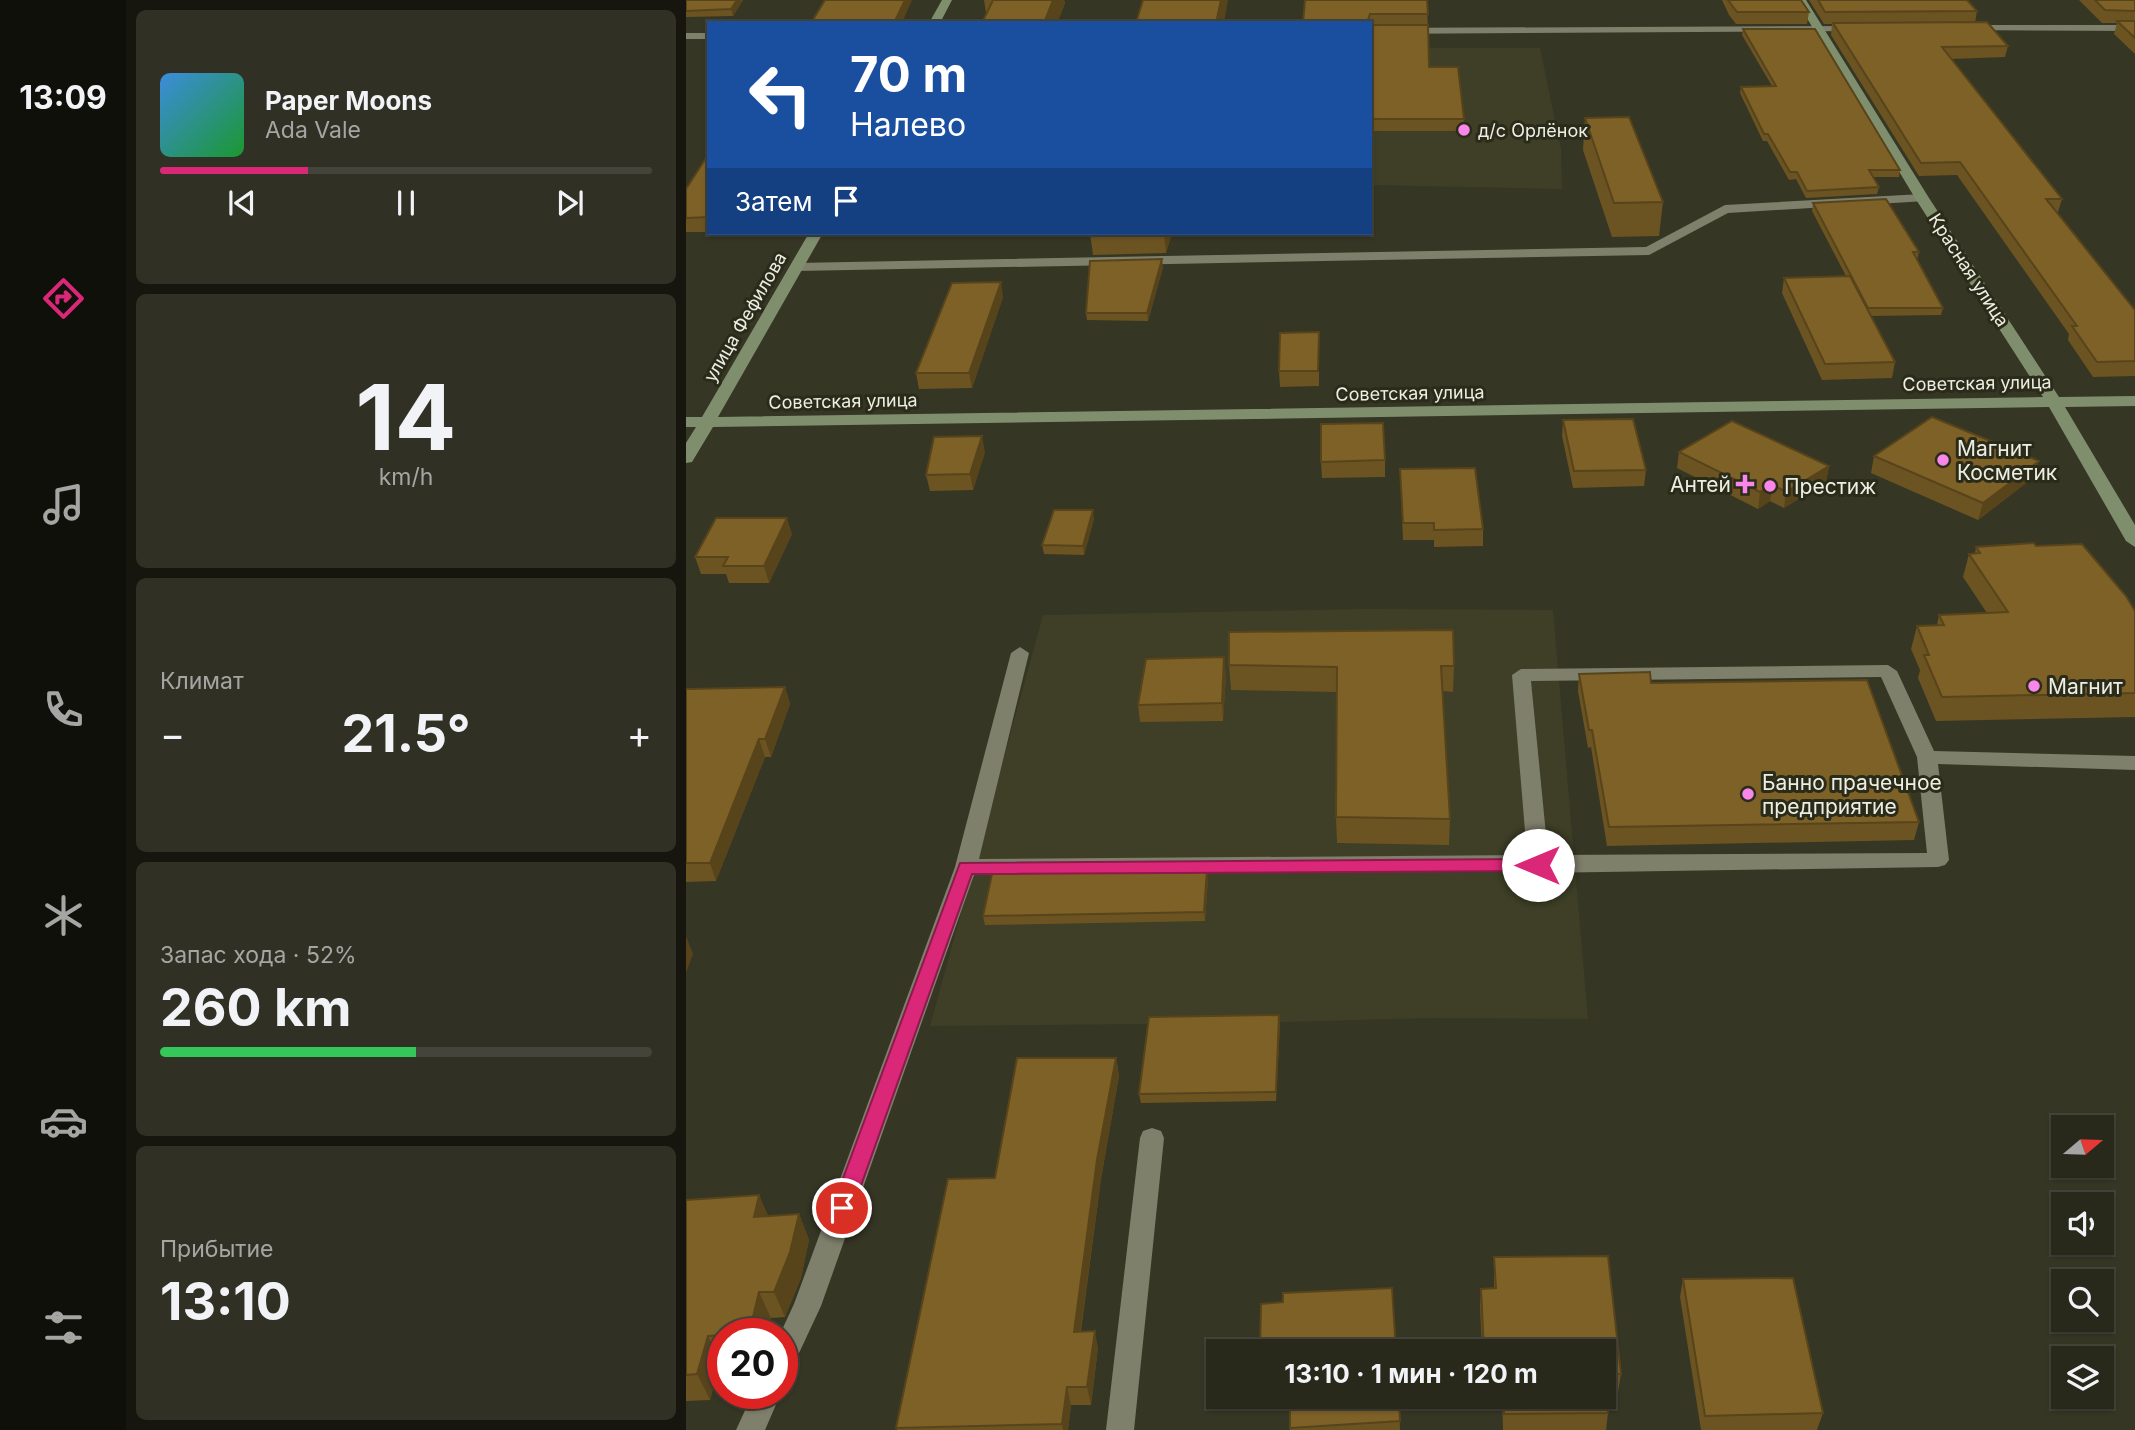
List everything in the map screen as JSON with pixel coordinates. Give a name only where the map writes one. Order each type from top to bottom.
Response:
[{"type":"main road","points":[[935,21],[947,0]]},
{"type":"main road","name":"Красная улица","points":[[1801,0],[1922,198],[2053,400],[2135,541]]},
{"type":"main road","name":"улица Фефилова","points":[[686,458],[815,235]]},
{"type":"main road","name":"Советская улица","points":[[686,422],[2053,400],[2135,401]]},
{"type":"street","points":[[1372,31],[1872,28]]},
{"type":"street","points":[[1955,28],[2135,28]]},
{"type":"street","points":[[686,36],[707,36]]},
{"type":"lane","points":[[797,267],[1649,251],[1726,209],[1922,198]]},
{"type":"lane","points":[[798,1325],[966,867],[1020,653]]},
{"type":"lane","points":[[966,867],[1538,865],[1938,860],[1927,757],[1888,671],[1521,675],[1538,865]]},
{"type":"lane","points":[[1927,757],[2135,763]]},
{"type":"lane","points":[[1120,1430],[1152,1138]]},
{"type":"lane","points":[[750,1430],[760,1409]]},
{"type":"shaded area","name":"д/с Орлёнок","points":[[1372,48],[1540,48],[1561,149],[1562,189],[1372,185]]},
{"type":"shaded area","points":[[1367,609],[1553,610],[1588,1019],[1429,1018],[1250,1023],[930,1026],[1043,615]]},
{"type":"building","points":[[686,0],[737,0],[731,9],[686,11]]},
{"type":"building","points":[[825,0],[905,0],[895,21],[812,21]]},
{"type":"building","points":[[993,0],[1053,0],[1045,21],[983,21]]},
{"type":"building","points":[[1143,0],[1221,0],[1216,21],[1137,21]]},
{"type":"building","points":[[1305,0],[1427,0],[1428,14],[1370,14],[1368,21],[1303,21]]},
{"type":"building","points":[[1728,0],[1801,0],[1809,12],[1737,12]]},
{"type":"building","points":[[1818,0],[1967,0],[1977,11],[1825,12]]},
{"type":"building","points":[[2095,0],[2135,0],[2135,11],[2105,10]]},
{"type":"building","points":[[2117,21],[2135,21],[2135,38]]},
{"type":"building","points":[[1987,22],[2008,46],[1942,47],[2062,199],[2046,199],[2135,310],[2135,361],[2097,362],[2072,326],[2077,326],[1960,162],[1921,163],[1833,23]]},
{"type":"building","points":[[1372,25],[1428,25],[1429,67],[1458,67],[1464,119],[1372,119]]},
{"type":"building","points":[[1743,29],[1815,29],[1900,170],[1869,170],[1879,187],[1807,191],[1797,172],[1790,172],[1768,134],[1764,134],[1741,87],[1776,86]]},
{"type":"building","points":[[1629,117],[1663,202],[1614,203],[1585,118]]},
{"type":"building","points":[[707,157],[707,217],[686,218],[686,189]]},
{"type":"building","points":[[1886,199],[1919,252],[1913,252],[1943,308],[1868,308],[1813,203]]},
{"type":"building","points":[[1162,259],[1147,313],[1086,313],[1090,261]]},
{"type":"building","points":[[1850,276],[1895,362],[1825,364],[1784,278]]},
{"type":"building","points":[[1001,282],[969,373],[916,373],[952,283]]},
{"type":"building","points":[[1319,332],[1318,371],[1279,371],[1280,333]]},
{"type":"building","points":[[1932,417],[2039,461],[1983,503],[1874,456]]},
{"type":"building","points":[[1633,419],[1646,470],[1574,471],[1563,420]]},
{"type":"building","points":[[1732,421],[1829,466],[1786,492],[1773,485],[1760,492],[1679,452]]},
{"type":"building","points":[[1383,423],[1385,460],[1321,462],[1321,424]]},
{"type":"building","points":[[982,436],[970,474],[926,475],[934,437]]},
{"type":"building","points":[[1475,468],[1483,529],[1434,530],[1434,523],[1403,523],[1400,469]]},
{"type":"building","points":[[1054,510],[1093,510],[1083,546],[1042,545]]},
{"type":"building","points":[[716,518],[787,518],[764,566],[723,566],[728,557],[695,557]]},
{"type":"building","points":[[2034,543],[2036,546],[2082,544],[2126,596],[2135,611],[2135,693],[1942,697],[1924,655],[1929,655],[1917,626],[1944,625],[1939,615],[2008,612],[1969,554],[1980,553],[1976,547]]},
{"type":"building","points":[[1453,630],[1454,666],[1441,666],[1450,819],[1336,817],[1337,667],[1229,665],[1229,632]]},
{"type":"building","points":[[1224,657],[1222,703],[1138,705],[1146,659]]},
{"type":"building","name":"Банно прачечное предприятие","points":[[1650,672],[1651,683],[1867,680],[1919,822],[1609,827],[1579,674]]},
{"type":"building","points":[[785,687],[765,739],[759,739],[710,863],[686,863],[686,689]]},
{"type":"building","points":[[1207,869],[1204,912],[983,916],[992,874]]},
{"type":"building","points":[[1279,1015],[1276,1092],[1139,1094],[1149,1017]]},
{"type":"building","points":[[1017,1058],[1116,1058],[1097,1160],[1074,1332],[1095,1331],[1087,1387],[1067,1387],[1062,1424],[896,1428],[948,1179],[995,1178]]},
{"type":"building","points":[[759,1195],[754,1217],[799,1214],[790,1252],[774,1292],[759,1292],[753,1318],[707,1318],[707,1339],[697,1374],[686,1375],[686,1200]]},
{"type":"building","points":[[1608,1256],[1621,1374],[1616,1374],[1616,1339],[1483,1339],[1481,1289],[1496,1288],[1494,1257]]},
{"type":"building","points":[[1793,1278],[1823,1413],[1705,1416],[1683,1279]]},
{"type":"building","points":[[1392,1288],[1395,1339],[1260,1339],[1261,1304],[1283,1302],[1283,1293]]},
{"type":"building","points":[[1290,1409],[1400,1409],[1400,1421],[1290,1428]]},
{"type":"building","points":[[1504,1409],[1608,1409],[1608,1413],[1504,1414]]},
{"type":"place","name":"д/с Орлёнок","points":[[1464,130]]},
{"type":"place","name":"Магнит Косметик","points":[[1943,460]]},
{"type":"place","name":"Антей","points":[[1745,484]]},
{"type":"place","name":"Престиж","points":[[1770,486]]},
{"type":"place","name":"Магнит","points":[[2034,686]]},
{"type":"place","name":"Банно прачечное предприятие","points":[[1748,794]]},
{"type":"route","points":[[842,1208],[966,867],[1538,865]]}]
